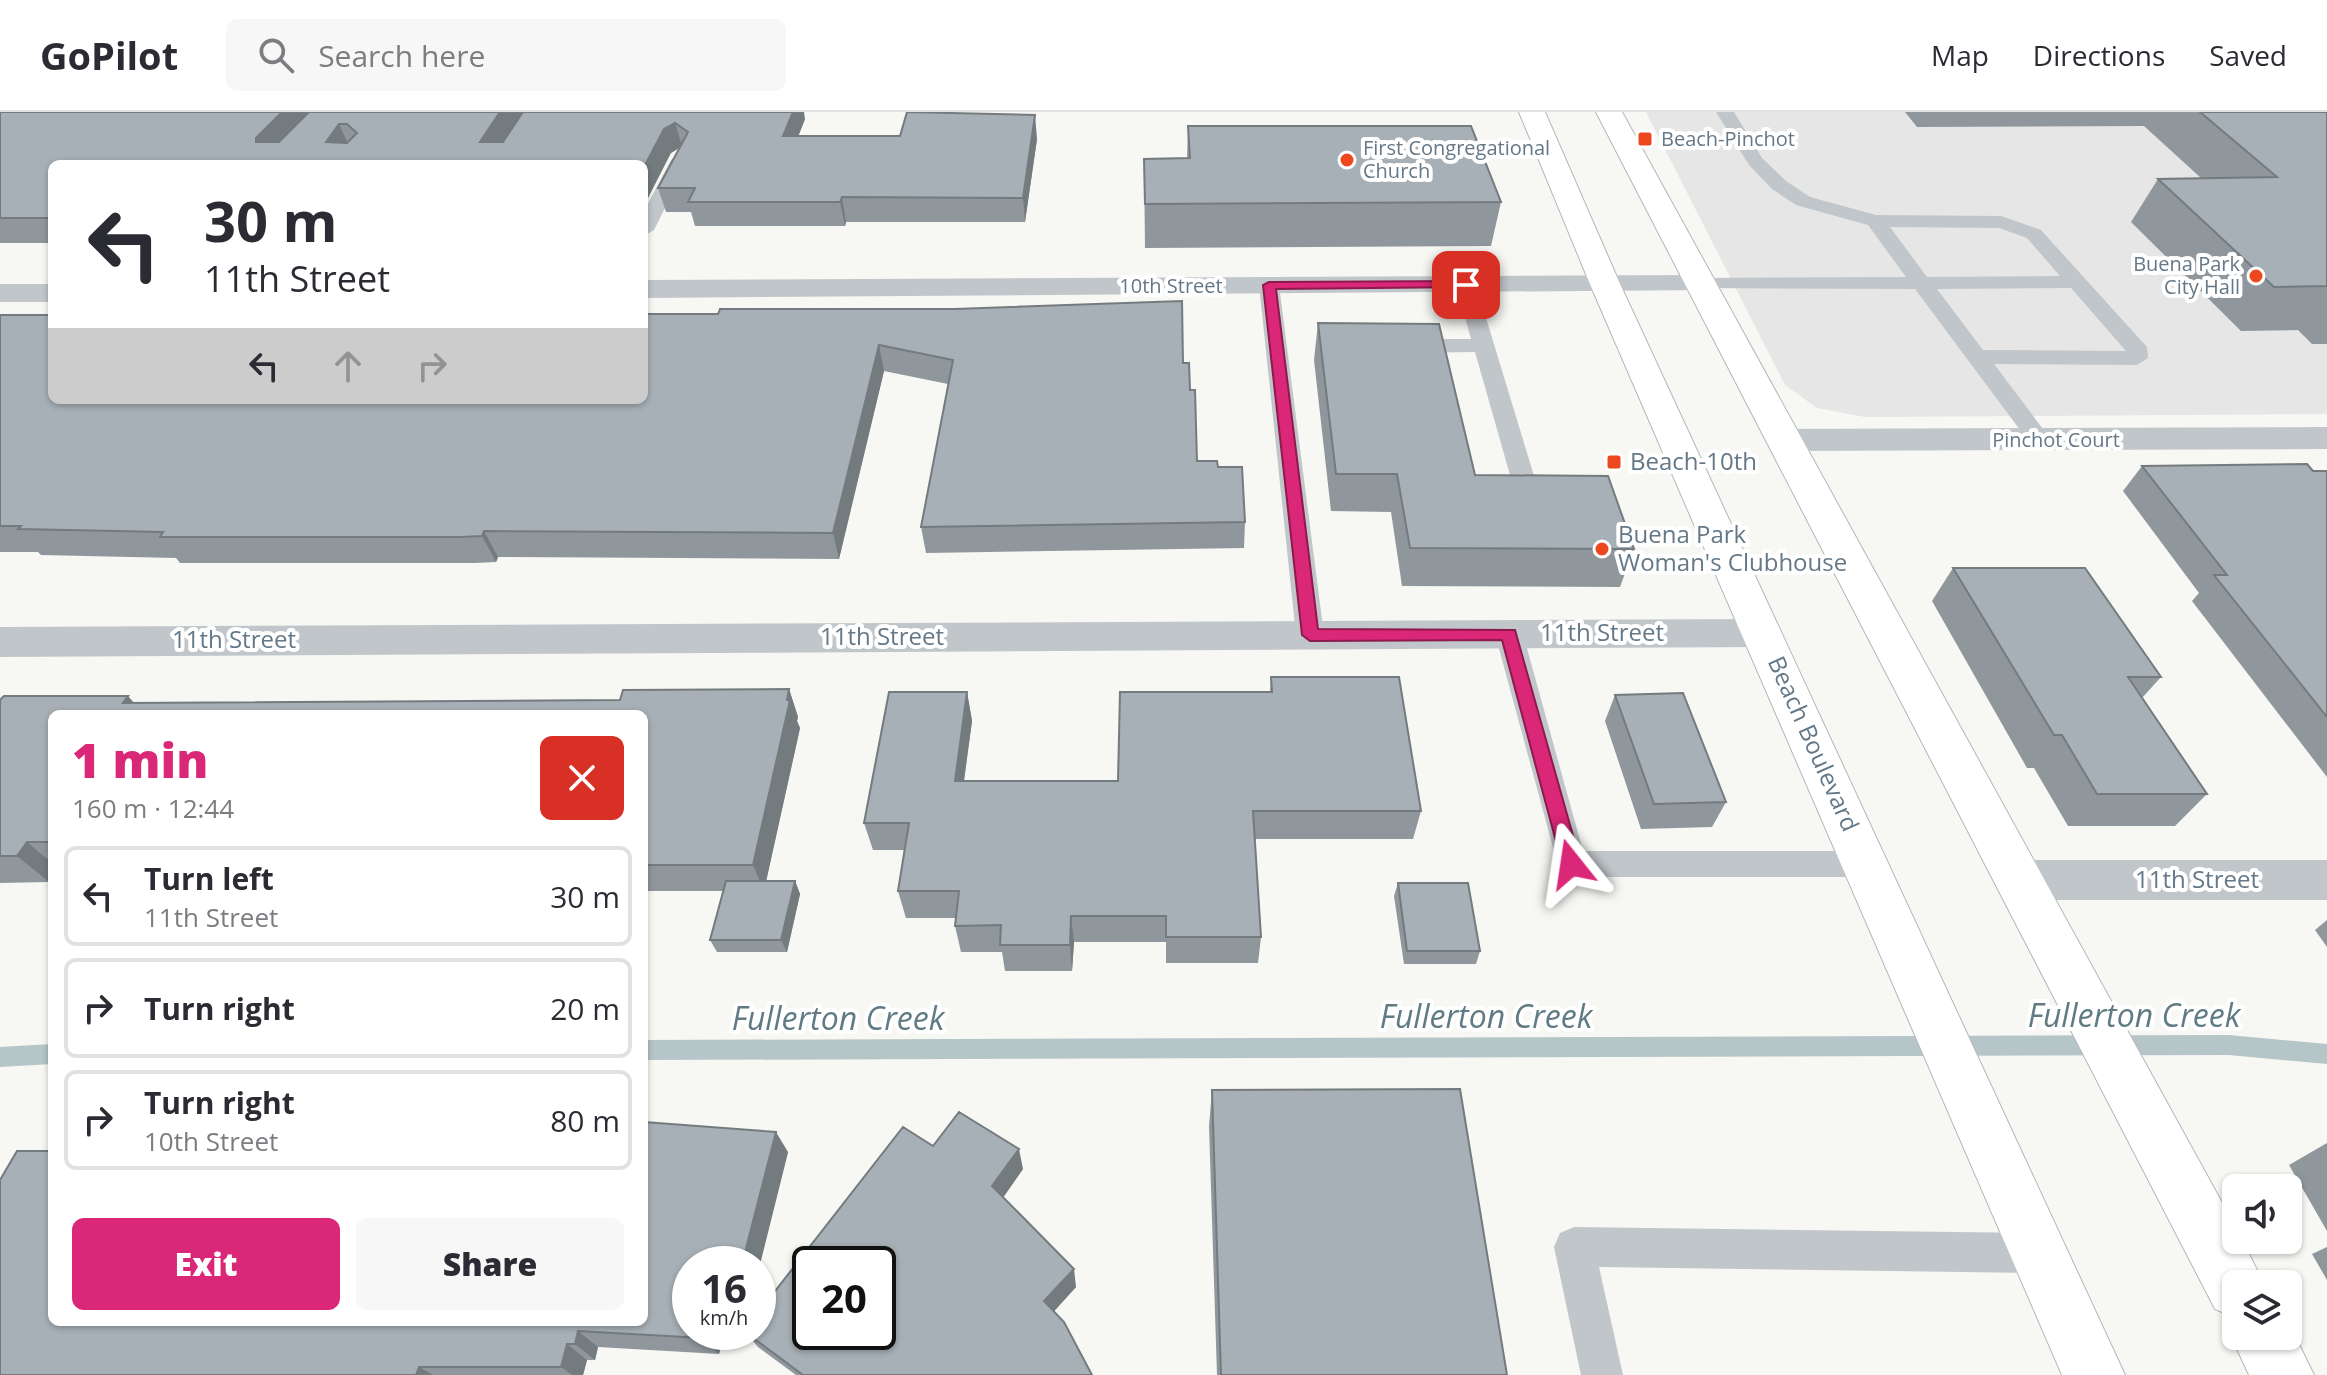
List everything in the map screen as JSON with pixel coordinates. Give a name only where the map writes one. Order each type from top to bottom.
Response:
[{"type":"main road","name":"Beach Boulevard","points":[[1532,112],[1605,284],[2094,1375]]},
{"type":"main road","points":[[1609,112],[2226,1270]]},
{"type":"main road","points":[[2270,1350],[2283,1375]]},
{"type":"street","name":"10th Street","points":[[648,289],[1698,284]]},
{"type":"street","points":[[0,293],[48,293]]},
{"type":"street","name":"Pinchot Court","points":[[1785,440],[2327,438]]},
{"type":"street","name":"11th Street","points":[[0,642],[1763,633]]},
{"type":"street","name":"11th Street","points":[[2020,880],[2327,880]]},
{"type":"lane","points":[[1725,112],[1755,161],[1779,185],[1803,201],[1875,221],[2001,222],[2034,234],[2138,347],[2137,358],[1976,357]]},
{"type":"lane","points":[[648,222],[683,154]]},
{"type":"lane","points":[[1875,221],[2040,441]]},
{"type":"lane","points":[[1698,284],[2078,282]]},
{"type":"lane","points":[[1269,285],[1310,635]]},
{"type":"lane","points":[[1466,285],[1526,489]]},
{"type":"lane","points":[[1393,346],[1483,345]]},
{"type":"lane","points":[[1509,634],[1571,864],[1866,864]]},
{"type":"lane","points":[[1602,1375],[1574,1247],[2030,1235]]},
{"type":"shaded area","points":[[1646,112],[2327,112],[2327,414],[1865,417],[1817,408],[1785,385]]},
{"type":"building","points":[[0,112],[282,112],[256,138],[256,142],[279,142],[309,112],[500,112],[480,142],[503,142],[523,112],[793,112],[783,136],[900,136],[907,112],[1035,115],[1023,198],[842,197],[840,202],[688,202],[695,188],[658,188],[688,132],[675,123],[664,129],[648,160],[48,160],[48,218],[0,218]],"holes":[[[339,124],[347,124],[357,133],[347,143],[326,142]]]},
{"type":"building","points":[[2200,112],[2327,112],[2327,286],[2274,287],[2158,179],[2277,177]]},
{"type":"building","points":[[1188,126],[1471,126],[1501,202],[1145,204],[1144,159],[1190,158]]},
{"type":"building","points":[[1182,301],[1183,363],[1189,363],[1190,390],[1195,390],[1197,461],[1217,461],[1218,467],[1242,467],[1245,522],[921,527],[953,360],[879,345],[833,533],[484,531],[482,536],[461,537],[160,537],[163,532],[0,526],[0,315],[48,315],[48,404],[648,404],[648,314],[718,314],[720,309],[955,309]]},
{"type":"building","points":[[1318,323],[1439,324],[1475,475],[1608,476],[1634,549],[1410,548],[1397,474],[1336,474]]},
{"type":"building","points":[[2307,464],[2313,471],[2327,471],[2327,717],[2214,575],[2227,575],[2142,466]]},
{"type":"building","points":[[1953,568],[2085,568],[2161,677],[2128,677],[2207,794],[2097,794],[2062,735],[2054,735]]},
{"type":"building","points":[[1271,677],[1399,677],[1421,811],[1253,811],[1261,937],[1166,937],[1166,916],[1071,916],[1070,945],[1000,945],[1001,925],[955,926],[959,891],[898,891],[909,823],[864,823],[889,692],[967,692],[955,781],[1118,781],[1120,692],[1272,692]]},
{"type":"building","points":[[789,689],[787,700],[790,700],[753,865],[648,865],[648,710],[48,710],[48,842],[27,842],[17,856],[0,856],[0,700],[4,696],[128,696],[123,703],[620,700],[623,690]]},
{"type":"building","points":[[1683,693],[1726,802],[1654,804],[1615,695]]},
{"type":"building","points":[[726,881],[795,881],[781,940],[710,940]]},
{"type":"building","points":[[1398,883],[1468,883],[1480,951],[1407,951]]},
{"type":"building","points":[[1460,1089],[1507,1375],[1221,1375],[1212,1090]]},
{"type":"building","points":[[959,1112],[1019,1149],[992,1186],[1074,1269],[1044,1301],[1064,1322],[1092,1375],[803,1375],[769,1350],[776,1350],[776,1290],[792,1269],[792,1350],[896,1350],[896,1246],[810,1246],[903,1127],[933,1146]]},
{"type":"building","points":[[648,1122],[776,1132],[747,1246],[672,1246],[672,1336],[578,1331],[575,1344],[567,1344],[561,1367],[419,1367],[416,1375],[0,1375],[0,1180],[17,1151],[48,1151],[48,1326],[648,1326]]},
{"type":"waterway","name":"Fullerton Creek","points":[[648,1050],[2229,1045],[2327,1054]]},
{"type":"waterway","name":"Fullerton Creek","points":[[0,1057],[48,1054]]},
{"type":"place","name":"Beach-Pinchot","points":[[1645,139]]},
{"type":"place","name":"First Congregational Church","points":[[1347,160]]},
{"type":"place","name":"Buena Park City Hall","points":[[2256,276]]},
{"type":"place","name":"Beach-10th","points":[[1614,462]]},
{"type":"place","name":"Buena Park Woman's Clubhouse","points":[[1602,549]]},
{"type":"route","points":[[1466,285],[1269,285],[1310,635],[1509,634],[1571,864]]}]
